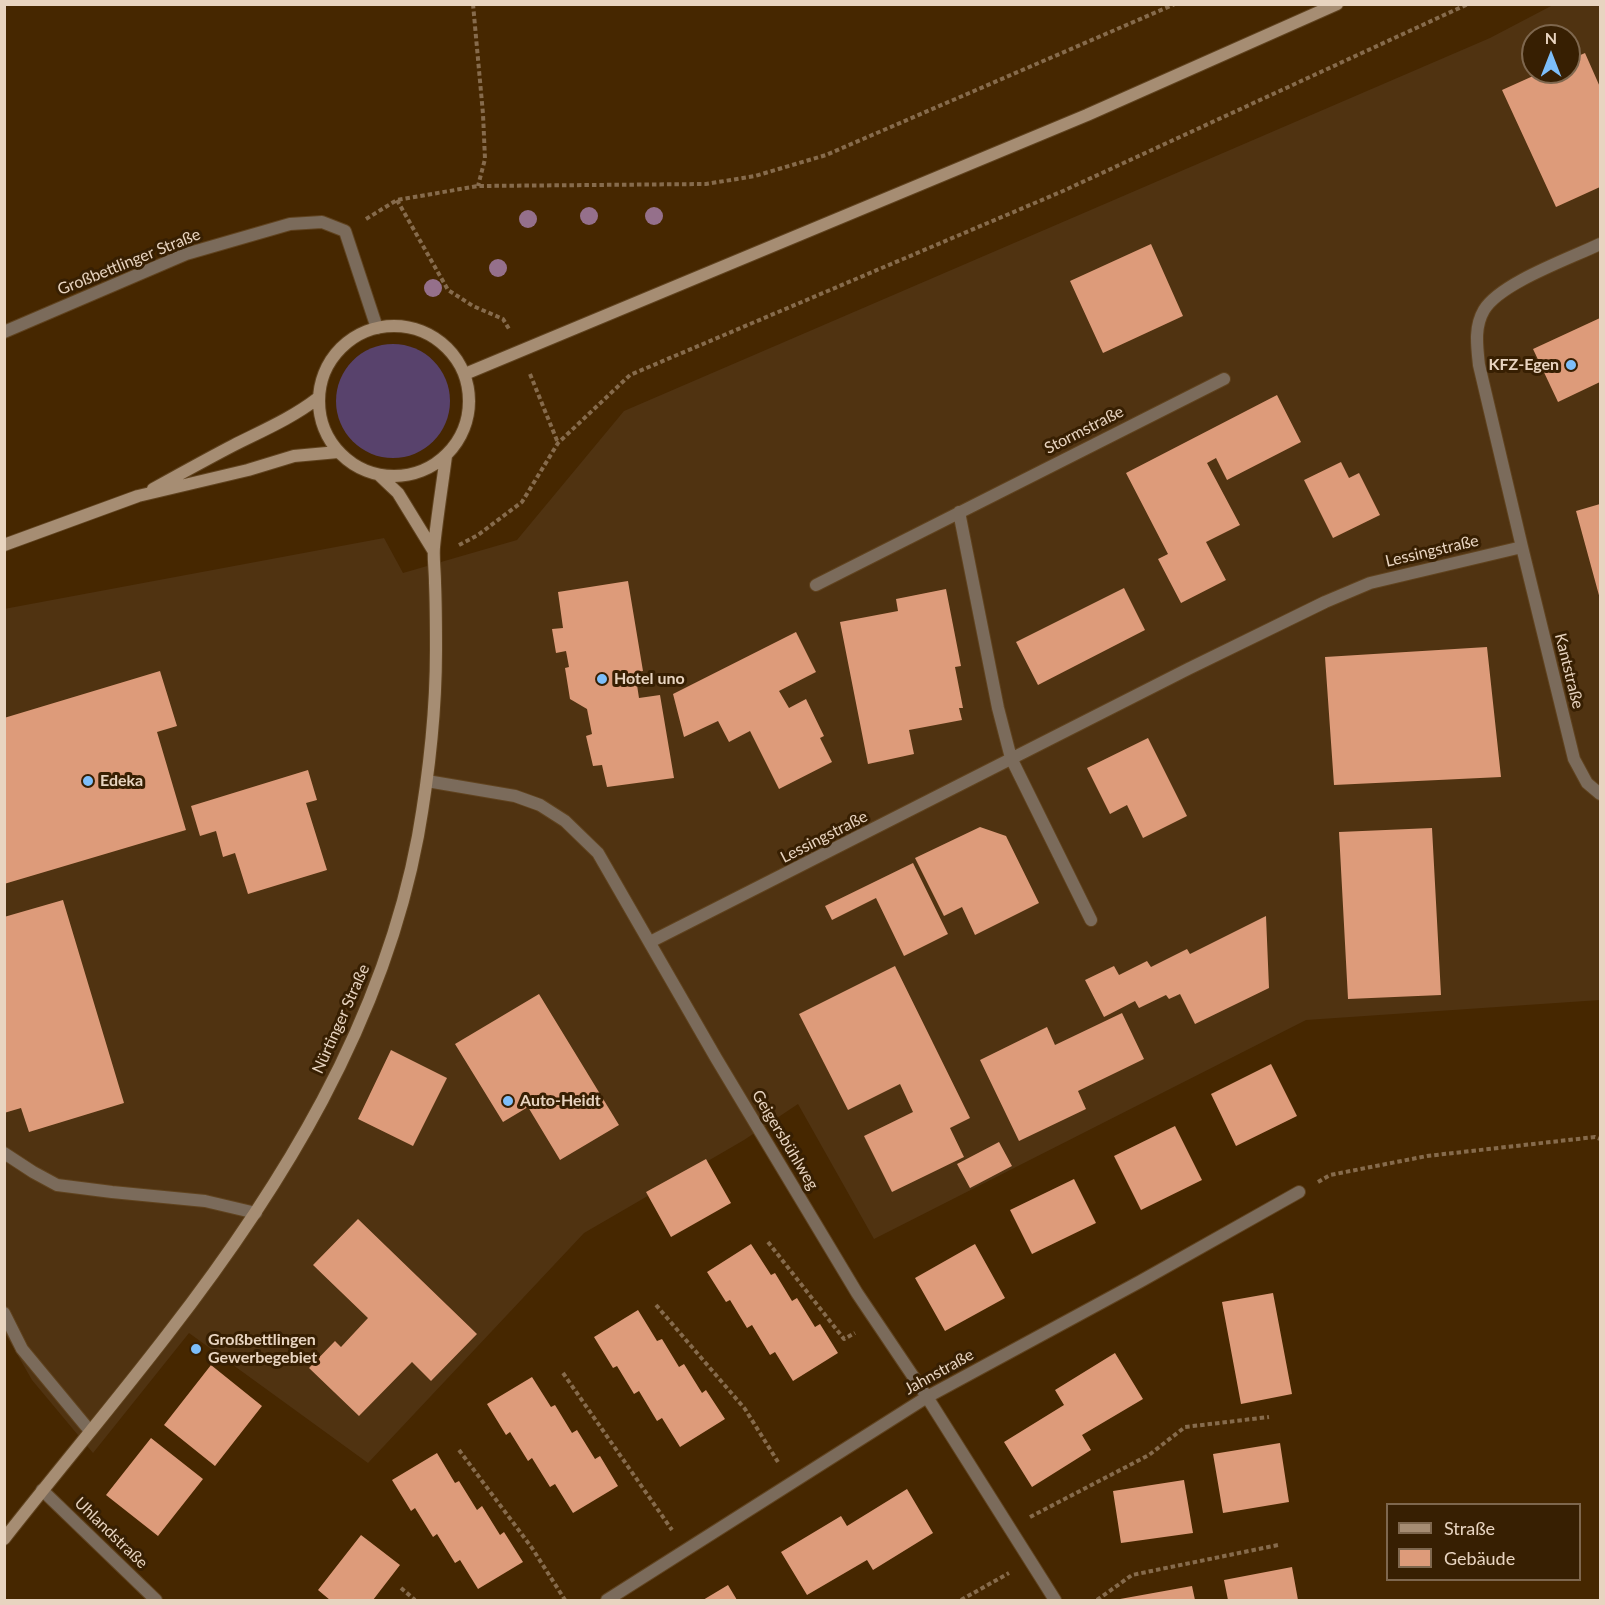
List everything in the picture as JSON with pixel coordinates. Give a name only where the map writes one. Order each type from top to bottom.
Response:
[{"type":"street","points":[[465,374],[1087,115],[1337,4]]},
{"type":"street","name":"Großbettlinger Straße","points":[[4,332],[186,254],[290,224],[322,222],[345,231]]},
{"type":"street","points":[[345,231],[377,328]]},
{"type":"street","points":[[1522,547],[1479,365],[1476,336],[1484,310],[1500,293],[1518,282],[1600,244]]},
{"type":"street","points":[[399,326],[420,330],[439,340],[454,356],[465,374],[470,396],[468,418],[459,439],[446,456],[426,470],[403,476],[380,475],[357,466],[339,452],[327,436],[320,417],[318,398],[324,373],[336,352],[354,336],[377,328],[399,326]]},
{"type":"street","name":"Stormstraße","points":[[816,585],[1224,379]]},
{"type":"street","points":[[138,496],[236,444],[270,429],[318,398]]},
{"type":"street","points":[[4,545],[138,496],[248,470],[294,456],[339,452]]},
{"type":"street","name":"Nürtinger Straße","points":[[4,1539],[167,1336],[256,1213],[308,1128],[367,1008],[388,952],[404,899],[427,781],[436,676],[437,612],[434,554],[446,456]]},
{"type":"street","name":"Nürtinger Straße","points":[[380,475],[398,493],[434,554]]},
{"type":"street","points":[[959,512],[998,708],[1011,758],[1091,920]]},
{"type":"street","name":"Lessingstraße","points":[[650,942],[838,849],[1011,758],[1272,628],[1370,583],[1522,547]]},
{"type":"street","name":"Kantstraße","points":[[1522,547],[1574,759],[1587,783],[1600,794]]},
{"type":"street","name":"Geigersbühlweg","points":[[427,781],[515,796],[540,805],[565,821],[598,853],[857,1293],[927,1397],[1055,1600]]},
{"type":"street","points":[[4,1153],[57,1185],[204,1201],[256,1213]]},
{"type":"street","name":"Jahnstraße","points":[[607,1600],[927,1397],[1142,1281],[1299,1192]]},
{"type":"street","points":[[4,1313],[22,1349],[90,1431]]},
{"type":"street","name":"Uhlandstraße","points":[[42,1490],[156,1600]]},
{"type":"path","points":[[473,4],[485,159],[478,186]]},
{"type":"path","points":[[345,231],[397,200],[478,186],[706,184],[754,176],[826,155],[1175,4]]},
{"type":"path","points":[[434,554],[478,536],[522,502],[558,443],[630,375],[1063,191],[1468,4]]},
{"type":"path","points":[[397,200],[448,290],[473,306],[503,319],[520,350],[558,443]]},
{"type":"path","points":[[1299,1192],[1330,1175],[1427,1156],[1595,1137],[1600,1139]]},
{"type":"path","points":[[768,1242],[844,1339],[876,1321]]},
{"type":"path","points":[[656,1305],[745,1409],[792,1483]]},
{"type":"path","points":[[563,1373],[686,1551]]},
{"type":"path","points":[[1010,1527],[1149,1455],[1185,1427],[1269,1417]]},
{"type":"path","points":[[459,1450],[532,1548],[565,1600]]},
{"type":"path","points":[[1097,1600],[1132,1575],[1278,1545]]},
{"type":"path","points":[[961,1600],[1031,1561]]},
{"type":"path","points":[[401,1588],[415,1600]]},
{"type":"shaded area","points":[[1553,5],[1600,5],[1600,1000],[1306,1020],[874,1239],[798,1104],[744,1140],[584,1233],[368,1463],[189,1333],[93,1453],[32,1380],[5,1333],[4,609],[384,538],[403,573],[517,540],[624,411],[1490,38]]},
{"type":"shaded area","points":[[393,344],[415,348],[433,361],[446,379],[450,401],[446,423],[433,441],[415,454],[393,458],[371,454],[353,441],[340,423],[336,401],[340,379],[353,361],[371,348]]},
{"type":"building","points":[[1585,53],[1600,87],[1600,187],[1556,207],[1502,90],[1521,81],[1521,84],[1581,84],[1581,55]]},
{"type":"building","points":[[1151,244],[1183,316],[1103,353],[1070,281]]},
{"type":"building","name":"KFZ-Egen","points":[[1600,318],[1600,382],[1558,402],[1533,349]]},
{"type":"building","points":[[1277,395],[1301,442],[1227,480],[1216,458],[1207,463],[1240,525],[1206,542],[1226,580],[1181,603],[1158,559],[1168,554],[1126,473]]},
{"type":"building","points":[[1341,462],[1349,478],[1359,473],[1380,515],[1333,538],[1304,480]]},
{"type":"building","points":[[1600,504],[1600,599],[1576,511]]},
{"type":"building","name":"Hotel uno","points":[[628,581],[643,671],[635,672],[639,698],[660,695],[674,778],[607,787],[602,765],[593,766],[586,736],[592,734],[587,709],[570,699],[565,668],[569,667],[566,651],[556,653],[552,629],[563,628],[558,592]]},
{"type":"building","points":[[1124,588],[1145,630],[1038,685],[1016,642]]},
{"type":"building","points":[[946,589],[961,666],[955,667],[963,708],[959,708],[962,720],[909,730],[914,754],[868,764],[840,622],[898,611],[896,599]]},
{"type":"building","points":[[796,632],[816,672],[779,691],[789,708],[806,699],[824,736],[820,738],[832,762],[779,789],[750,731],[729,742],[718,721],[684,737],[673,694]]},
{"type":"building","points":[[1487,647],[1501,777],[1334,785],[1325,657]]},
{"type":"building","name":"Edeka","points":[[160,671],[177,726],[157,732],[186,830],[4,884],[4,718]]},
{"type":"building","points":[[1148,738],[1187,816],[1143,838],[1127,805],[1110,814],[1087,768]]},
{"type":"building","points":[[308,770],[317,800],[306,803],[327,870],[248,894],[235,853],[223,857],[216,831],[200,836],[191,806]]},
{"type":"building","points":[[980,827],[1006,836],[1039,903],[975,935],[962,907],[944,916],[915,858]]},
{"type":"building","points":[[1432,828],[1441,995],[1348,999],[1339,832]]},
{"type":"building","points":[[913,863],[948,934],[904,956],[876,898],[832,920],[825,906]]},
{"type":"building","points":[[63,900],[124,1103],[29,1132],[21,1108],[4,1113],[4,917]]},
{"type":"building","points":[[1266,916],[1269,988],[1195,1024],[1180,994],[1169,999],[1166,995],[1139,1008],[1135,1001],[1104,1017],[1085,980],[1114,966],[1119,975],[1147,961],[1151,967],[1187,949],[1190,954]]},
{"type":"building","points":[[895,966],[970,1118],[950,1128],[964,1157],[892,1192],[864,1136],[913,1112],[900,1084],[848,1110],[799,1014]]},
{"type":"building","points":[[539,994],[619,1125],[560,1160],[528,1107],[503,1122],[455,1044]]},
{"type":"building","points":[[1122,1013],[1144,1059],[1078,1091],[1086,1109],[1019,1141],[980,1060],[1047,1027],[1055,1045]]},
{"type":"building","points":[[391,1050],[447,1078],[413,1146],[358,1119]]},
{"type":"building","points":[[1271,1064],[1297,1116],[1236,1146],[1211,1094]]},
{"type":"building","points":[[1175,1126],[1202,1180],[1141,1210],[1114,1156]]},
{"type":"building","points":[[999,1142],[1012,1166],[970,1188],[957,1164]]},
{"type":"building","points":[[706,1159],[731,1203],[671,1237],[646,1192]]},
{"type":"building","points":[[1074,1179],[1096,1223],[1032,1254],[1010,1210]]},
{"type":"building","points":[[358,1219],[477,1334],[431,1381],[412,1362],[359,1416],[309,1368],[335,1341],[341,1347],[368,1318],[313,1265]]},
{"type":"building","points":[[751,1244],[771,1275],[775,1273],[792,1301],[797,1298],[815,1327],[820,1324],[838,1353],[793,1381],[775,1352],[770,1355],[752,1325],[747,1328],[730,1300],[726,1302],[707,1272]]},
{"type":"building","points":[[975,1244],[1005,1298],[945,1331],[915,1278]]},
{"type":"building","points":[[1273,1293],[1292,1394],[1241,1404],[1222,1302]]},
{"type":"building","points":[[638,1310],[657,1341],[662,1339],[679,1367],[684,1364],[702,1393],[706,1390],[725,1419],[680,1447],[662,1418],[657,1421],[639,1391],[634,1394],[617,1366],[613,1368],[594,1337]]},
{"type":"building","points":[[1115,1353],[1143,1399],[1082,1435],[1091,1450],[1032,1487],[1004,1442],[1064,1405],[1055,1390]]},
{"type":"building","points":[[211,1365],[262,1406],[215,1466],[164,1425]]},
{"type":"building","points":[[532,1377],[551,1407],[555,1405],[572,1433],[577,1430],[595,1459],[600,1456],[618,1486],[573,1513],[555,1484],[550,1487],[532,1458],[528,1461],[510,1432],[506,1435],[487,1404]]},
{"type":"building","points":[[151,1438],[203,1479],[158,1536],[106,1495]]},
{"type":"building","points":[[1280,1443],[1289,1502],[1223,1513],[1213,1454]]},
{"type":"building","points":[[437,1453],[455,1483],[459,1481],[477,1510],[482,1506],[500,1535],[504,1532],[523,1562],[478,1589],[460,1560],[455,1563],[437,1534],[433,1537],[415,1508],[411,1511],[392,1480]]},
{"type":"building","points":[[1184,1480],[1193,1533],[1121,1543],[1113,1491]]},
{"type":"building","points":[[907,1489],[933,1533],[873,1570],[867,1560],[807,1595],[781,1552],[841,1516],[847,1526]]},
{"type":"building","points":[[361,1535],[400,1565],[373,1600],[330,1600],[318,1590]]},
{"type":"building","points":[[1292,1567],[1298,1600],[1228,1600],[1224,1580]]},
{"type":"building","points":[[728,1585],[737,1600],[703,1600]]},
{"type":"building","points":[[1192,1586],[1195,1600],[1120,1599]]},
{"type":"place","name":"KFZ-Egen","points":[[1571,365]]},
{"type":"place","name":"Hotel uno","points":[[602,679]]},
{"type":"place","name":"Edeka","points":[[88,781]]},
{"type":"place","name":"Auto-Heidt","points":[[508,1101]]},
{"type":"place","name":"Großbettlingen Gewerbegebiet","points":[[196,1349]]}]
